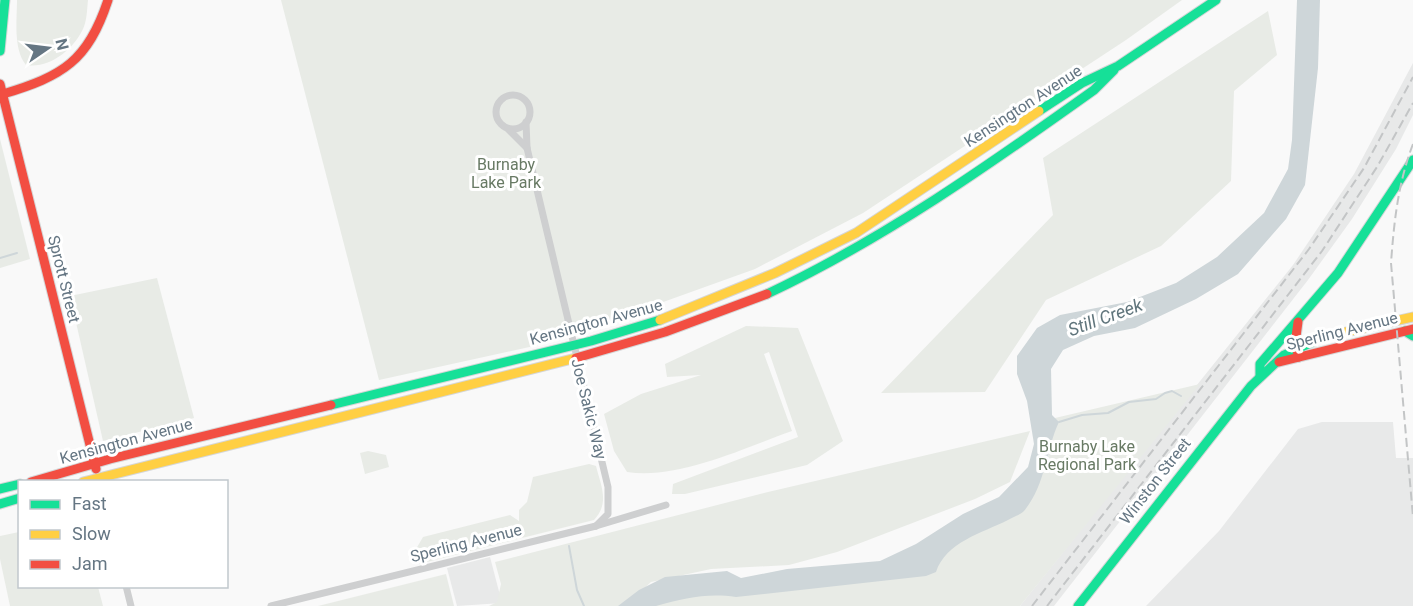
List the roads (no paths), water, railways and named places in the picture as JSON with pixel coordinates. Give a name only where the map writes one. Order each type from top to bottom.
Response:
[{"type":"main road","points":[[0,51],[5,0]]},
{"type":"main road","points":[[3,94],[50,80],[70,67],[94,34],[108,0]]},
{"type":"main road","name":"Kensington Avenue","points":[[38,480],[573,346],[681,314],[775,273],[855,233],[1082,83],[1118,66],[1216,0]]},
{"type":"main road","name":"Kensington Avenue","points":[[99,480],[576,359],[678,329],[767,294],[864,245],[952,191],[1094,90],[1118,66]]},
{"type":"main road","name":"Sprott Street","points":[[0,84],[99,480]]},
{"type":"main road","points":[[1260,377],[1260,364],[1338,273],[1413,160]]},
{"type":"main road","name":"Sperling Avenue","points":[[1260,377],[1279,362],[1324,338],[1413,316]]},
{"type":"main road","points":[[1298,322],[1298,353]]},
{"type":"main road","name":"Sperling Avenue","points":[[1298,353],[1410,332]]},
{"type":"main road","name":"Winston Street","points":[[1078,606],[1149,513],[1260,377]]},
{"type":"main road","points":[[0,489],[18,484]]},
{"type":"main road","points":[[0,504],[18,499]]},
{"type":"street","name":"Joe Sakic Way","points":[[527,148],[500,123],[496,113],[499,102],[508,96],[519,96],[528,104],[530,115],[526,122],[527,148],[608,487],[608,514],[596,526]]},
{"type":"street","points":[[508,128],[518,128],[526,122]]},
{"type":"street","name":"Sperling Avenue","points":[[271,606],[596,526],[666,505]]},
{"type":"street","points":[[126,588],[131,606]]},
{"type":"water","name":"Still Creek","points":[[1297,0],[1320,0],[1318,68],[1305,185],[1286,219],[1238,274],[1196,299],[1135,328],[1094,336],[1063,350],[1051,369],[1052,415],[1059,422],[1037,490],[1024,511],[956,546],[941,562],[936,572],[926,576],[736,597],[696,597],[656,606],[618,606],[639,590],[665,577],[727,571],[741,578],[787,569],[880,561],[916,544],[963,514],[999,497],[1028,467],[1034,444],[1027,401],[1017,374],[1017,356],[1037,328],[1060,315],[1127,302],[1176,283],[1217,257],[1264,213],[1288,169],[1292,140]]},
{"type":"waterway","points":[[0,258],[17,253]]},
{"type":"waterway","points":[[1059,422],[1082,415],[1108,413],[1129,402],[1156,399],[1172,391],[1181,396]]},
{"type":"waterway","points":[[569,546],[577,590],[584,606]]},
{"type":"railway","points":[[1032,606],[1309,249],[1364,168],[1413,77]]},
{"type":"railway","points":[[1047,606],[1322,251],[1377,167],[1413,103]]},
{"type":"railway","points":[[1413,144],[1398,203],[1391,263],[1413,517]]},
{"type":"park label","name":"Burnaby Lake Park","points":[[506,173]]},
{"type":"park label","name":"Burnaby Lake Regional Park","points":[[1087,455]]}]
